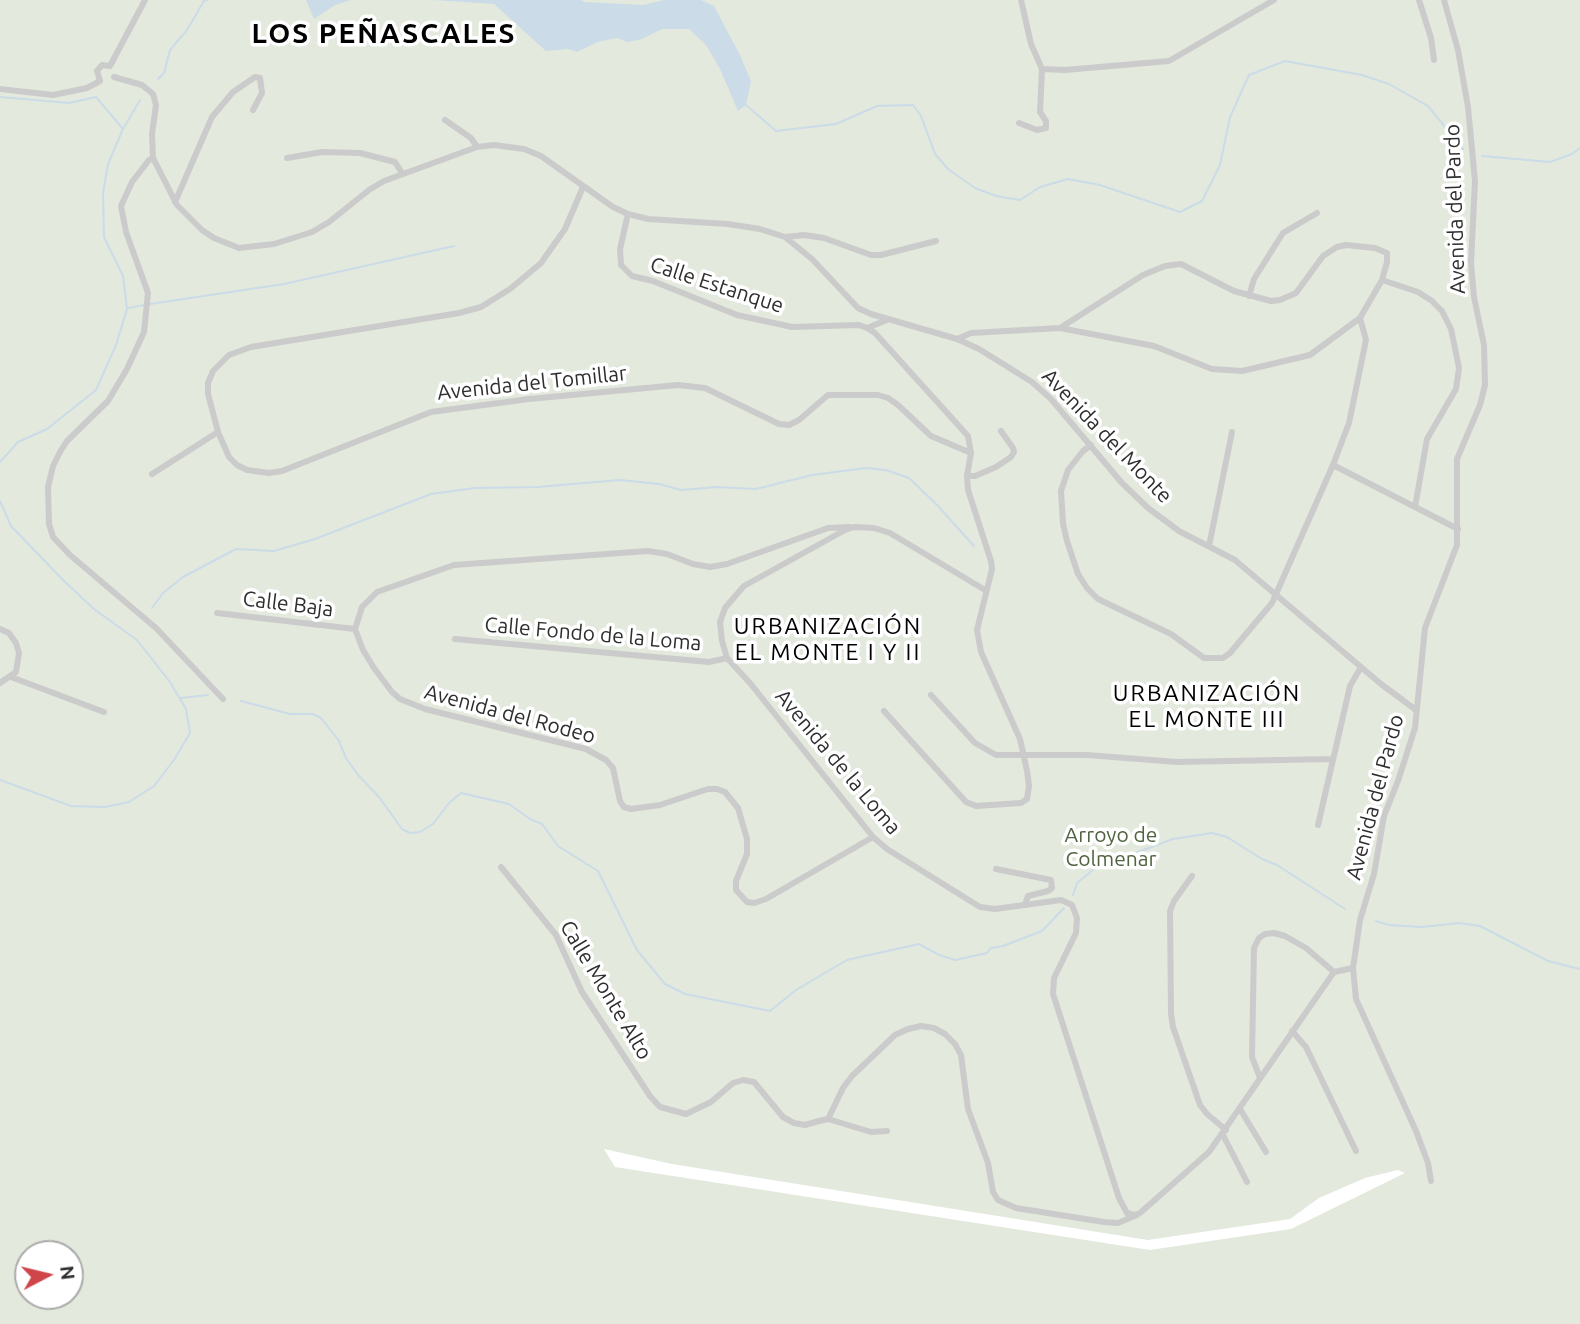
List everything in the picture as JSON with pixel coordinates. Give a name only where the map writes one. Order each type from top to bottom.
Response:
[{"type":"street","points":[[110,66],[145,0]]},
{"type":"street","points":[[1019,122],[1037,130],[1046,128],[1046,120],[1040,112],[1042,69],[1031,44],[1021,0]]},
{"type":"street","points":[[1042,69],[1077,70],[1169,61],[1274,0]]},
{"type":"street","points":[[1419,0],[1431,38],[1434,60]]},
{"type":"street","name":"Avenida del Pardo","points":[[1431,1181],[1428,1163],[1416,1132],[1356,999],[1353,968],[1360,920],[1377,862],[1380,830],[1410,746],[1425,628],[1453,558],[1458,529],[1457,459],[1480,405],[1485,385],[1486,363],[1471,263],[1475,181],[1468,107],[1458,50],[1444,1]]},
{"type":"street","points":[[0,89],[53,94],[88,88],[100,81],[110,82],[115,72],[110,66]]},
{"type":"street","points":[[100,81],[96,75],[99,67],[110,66]]},
{"type":"street","name":"Avenida del Monte","points":[[114,77],[142,85],[153,94],[156,105],[152,134],[153,158],[175,202],[194,223],[214,238],[239,248],[274,244],[312,232],[369,190],[402,173],[477,148],[503,145],[541,156],[583,187],[628,214],[648,219],[729,224],[760,229],[785,237],[798,246],[858,308],[888,320],[957,339],[1032,382],[1051,399],[1122,483],[1148,508],[1179,531],[1235,560],[1416,710]]},
{"type":"street","points":[[175,202],[212,117],[233,92],[255,77],[260,78],[262,93],[253,110]]},
{"type":"street","points":[[445,120],[471,138],[477,148]]},
{"type":"street","points":[[288,158],[322,152],[360,153],[395,162],[402,173]]},
{"type":"street","points":[[153,158],[132,182],[121,206],[126,232],[148,293],[144,332],[108,401],[67,441],[53,466],[48,488],[49,524],[54,537],[70,555],[156,628],[223,699]]},
{"type":"street","name":"Avenida del Tomillar","points":[[583,187],[565,229],[541,263],[510,289],[481,307],[459,313],[261,345],[229,355],[213,371],[208,383],[208,394],[225,450],[237,465],[259,473],[269,473],[282,471],[431,412],[529,399],[695,386],[709,390],[779,424],[789,425],[799,420],[828,395],[878,395],[898,405],[931,436],[971,453]]},
{"type":"street","points":[[1249,296],[1254,279],[1283,233],[1317,213]]},
{"type":"street","name":"Calle Estanque","points":[[628,214],[620,257],[621,265],[632,276],[653,281],[737,315],[792,327],[860,322],[875,333],[968,436],[971,453]]},
{"type":"street","points":[[798,246],[804,235]]},
{"type":"street","points":[[785,237],[804,235],[824,238],[871,255],[881,255],[936,241]]},
{"type":"street","points":[[957,339],[971,332],[1060,328],[1154,346],[1212,369],[1242,371],[1310,355],[1360,318],[1382,280],[1387,253],[1376,248],[1346,245],[1337,247],[1323,256],[1302,288],[1288,298],[1271,301],[1234,291],[1181,264],[1165,266],[1143,275],[1060,328]]},
{"type":"street","points":[[1382,280],[1418,292],[1432,300],[1442,311],[1451,329],[1459,368],[1456,389],[1427,439],[1415,507]]},
{"type":"street","name":"Avenida del Monte","points":[[858,308],[860,322]]},
{"type":"street","points":[[860,322],[867,314],[871,314],[876,319],[875,333]]},
{"type":"street","points":[[1091,445],[1068,470],[1063,480],[1061,499],[1063,524],[1078,574],[1098,599],[1171,634],[1204,658],[1223,658],[1272,603],[1333,465],[1349,423],[1366,340],[1360,318]]},
{"type":"street","name":"Avenida del Monte","points":[[876,323],[888,320]]},
{"type":"street","points":[[867,328],[872,328],[876,323]]},
{"type":"street","points":[[967,476],[975,476],[996,467],[1011,457],[1013,447],[1001,431]]},
{"type":"street","points":[[152,474],[218,432]]},
{"type":"street","points":[[1209,546],[1231,432]]},
{"type":"street","points":[[884,711],[966,802],[976,806],[1025,802],[1029,786],[1020,739],[981,652],[978,630],[985,590],[992,569],[968,490],[967,476],[971,453]]},
{"type":"street","points":[[1333,465],[1458,529]]},
{"type":"street","points":[[355,629],[362,607],[377,592],[454,565],[648,551],[710,567],[727,564],[819,531],[843,526],[874,528],[890,533],[985,590]]},
{"type":"street","points":[[727,658],[720,622],[733,597],[763,574],[854,527]]},
{"type":"street","points":[[819,531],[825,531],[832,537]]},
{"type":"street","name":"Calle Baja","points":[[217,613],[355,629]]},
{"type":"street","points":[[0,629],[9,633],[19,653],[19,665],[11,677],[0,683]]},
{"type":"street","name":"Avenida del Rodeo","points":[[355,629],[362,650],[375,671],[400,699],[425,709],[586,749],[606,760],[613,768],[624,807],[631,809],[660,805],[708,789],[725,792],[738,808],[747,839],[747,854],[736,890],[747,902],[766,899],[873,837]]},
{"type":"street","name":"Calle Fondo de la Loma","points":[[455,639],[709,662],[727,658]]},
{"type":"street","name":"Avenida de la Loma","points":[[727,658],[750,682],[873,837],[887,849],[980,907],[995,909],[1061,900],[1068,902],[1075,910],[1076,933],[1055,978],[1053,994],[1125,1211]]},
{"type":"street","points":[[1318,825],[1350,686],[1361,667]]},
{"type":"street","points":[[11,677],[104,712]]},
{"type":"street","points":[[931,695],[975,743],[996,755],[1087,755],[1177,762],[1332,759]]},
{"type":"street","name":"Calle Monte Alto","points":[[501,867],[556,935],[582,992],[650,1096],[660,1107],[686,1114],[711,1102],[733,1083],[743,1080],[754,1082],[783,1117],[794,1123],[805,1125],[828,1119],[871,1132],[887,1131]]},
{"type":"street","name":"Avenida de la Loma","points":[[996,869],[1051,880],[1052,888],[1028,896],[1024,905]]},
{"type":"street","points":[[1192,876],[1170,911],[1173,1027],[1200,1105],[1224,1132],[1247,1182]]},
{"type":"street","points":[[1260,1078],[1252,1057],[1254,948],[1259,938],[1274,933],[1285,936],[1306,948],[1334,972]]},
{"type":"street","points":[[828,1119],[847,1082],[895,1035],[908,1028],[934,1028],[955,1044],[961,1055],[968,1109],[988,1163],[993,1192],[998,1200],[1016,1208],[1104,1222],[1122,1222],[1140,1213],[1209,1152],[1334,972],[1353,968]]},
{"type":"street","points":[[1292,1031],[1306,1047],[1356,1152]]},
{"type":"street","points":[[1240,1109],[1266,1152]]},
{"type":"street","points":[[1122,1222],[1125,1211],[1140,1213]]},
{"type":"green space","name":"Arroyo de Colmenar","points":[[0,0],[1580,0],[1580,1324],[0,1324]],"holes":[[[604,1149],[672,1164],[1148,1240],[1290,1219],[1319,1198],[1365,1178],[1398,1170],[1405,1173],[1291,1229],[1150,1250],[615,1167]]]},
{"type":"water","points":[[306,0],[351,0],[335,5],[314,19]]},
{"type":"water","points":[[433,0],[581,0],[643,5],[664,0],[701,0],[714,6],[740,55],[751,81],[746,105],[738,111],[720,69],[706,45],[689,29],[662,29],[642,39],[628,42],[617,38],[598,42],[577,52],[568,49],[546,51],[494,4]]},
{"type":"waterway","points":[[158,79],[164,73],[170,50],[207,0]]},
{"type":"waterway","points":[[746,105],[776,131],[836,124],[877,106],[913,105],[921,116],[935,154],[948,169],[975,188],[996,196],[1020,200],[1040,187],[1068,179],[1100,185],[1180,212],[1202,201],[1220,165],[1230,117],[1249,75],[1285,61],[1362,75],[1389,84],[1428,106],[1463,149]]},
{"type":"waterway","points":[[0,97],[69,103],[96,97],[123,129]]},
{"type":"waterway","points":[[0,462],[18,442],[47,429],[96,390],[116,345],[127,309],[123,276],[104,237],[103,193],[108,164],[123,129],[140,100]]},
{"type":"waterway","points":[[1482,156],[1550,162],[1580,148]]},
{"type":"waterway","points":[[150,304],[284,284],[454,246]]},
{"type":"waterway","points":[[129,308],[144,305]]},
{"type":"waterway","points":[[152,608],[163,593],[183,577],[236,549],[274,551],[315,539],[431,494],[475,488],[538,487],[620,480],[659,484],[681,490],[717,487],[756,489],[812,475],[866,468],[886,470],[909,478],[974,546]]},
{"type":"waterway","points":[[0,501],[11,526],[65,582],[94,609],[137,640],[170,682],[186,709],[190,733],[154,786],[129,802],[105,807],[71,806],[0,780]]},
{"type":"waterway","points":[[181,698],[208,695]]},
{"type":"waterway","points":[[241,701],[290,714],[313,714],[321,718],[339,741],[346,758],[358,775],[379,797],[402,829],[410,833],[420,832],[433,824],[449,803],[461,793],[509,804],[542,824],[558,846],[598,871],[637,950],[665,984],[685,994],[770,1011],[796,990],[847,960],[919,944],[955,960],[987,953],[991,948],[1042,931],[1064,908]]},
{"type":"waterway","points":[[1073,895],[1077,883],[1098,866],[1120,862],[1173,839],[1212,833],[1227,837],[1277,865],[1345,909]]},
{"type":"waterway","points":[[1376,921],[1389,925],[1422,927],[1459,923],[1480,926],[1548,961],[1580,969]]},
{"type":"district","name":"LOS PEÑASCALES","points":[[384,34]]},
{"type":"district","name":"URBANIZACIÓN EL MONTE I Y II","points":[[828,639]]},
{"type":"district","name":"URBANIZACIÓN EL MONTE III","points":[[1207,706]]}]
